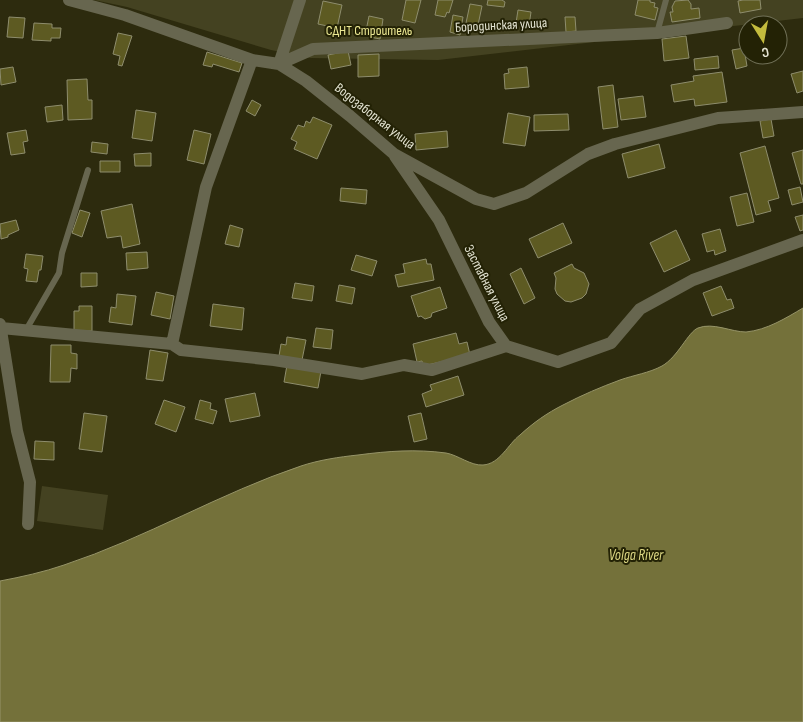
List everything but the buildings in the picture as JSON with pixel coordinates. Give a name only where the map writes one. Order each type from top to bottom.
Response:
[{"type":"street","name":"Водозаборная улица","points":[[69,0],[125,15],[252,60],[279,64],[306,81],[394,154],[476,199],[494,204],[526,194],[588,154],[615,144],[718,118],[803,112]]},
{"type":"street","points":[[279,64],[300,0]]},
{"type":"street","name":"Бородинская улица","points":[[279,64],[313,49],[657,33],[727,24]]},
{"type":"street","points":[[172,344],[206,187],[252,60]]},
{"type":"street","name":"Заставная улица","points":[[394,154],[439,220],[489,322],[506,346]]},
{"type":"street","points":[[28,524],[30,482],[17,431],[0,326],[172,344],[181,350],[274,360],[362,374],[404,365],[432,370],[506,346],[558,362],[611,343],[640,309],[693,280],[803,240]]},
{"type":"lane","points":[[657,33],[666,0]]},
{"type":"lane","points":[[26,330],[59,272],[62,254],[88,170]]},
{"type":"green space","name":"СДНТ Строитель","points":[[94,0],[803,0],[803,18],[788,20],[788,15],[738,15],[738,25],[438,60],[311,58],[271,50],[127,7]]},
{"type":"green space","points":[[42,486],[108,495],[103,530],[37,521]]},
{"type":"water","name":"Volga River","points":[[803,308],[803,722],[0,722],[0,581],[49,570],[94,554],[241,489],[315,462],[369,454],[413,451],[446,453],[474,464],[489,464],[499,457],[530,426],[557,408],[606,385],[662,366],[673,357],[690,334],[698,328],[710,326],[740,332],[754,331],[776,323]]}]
